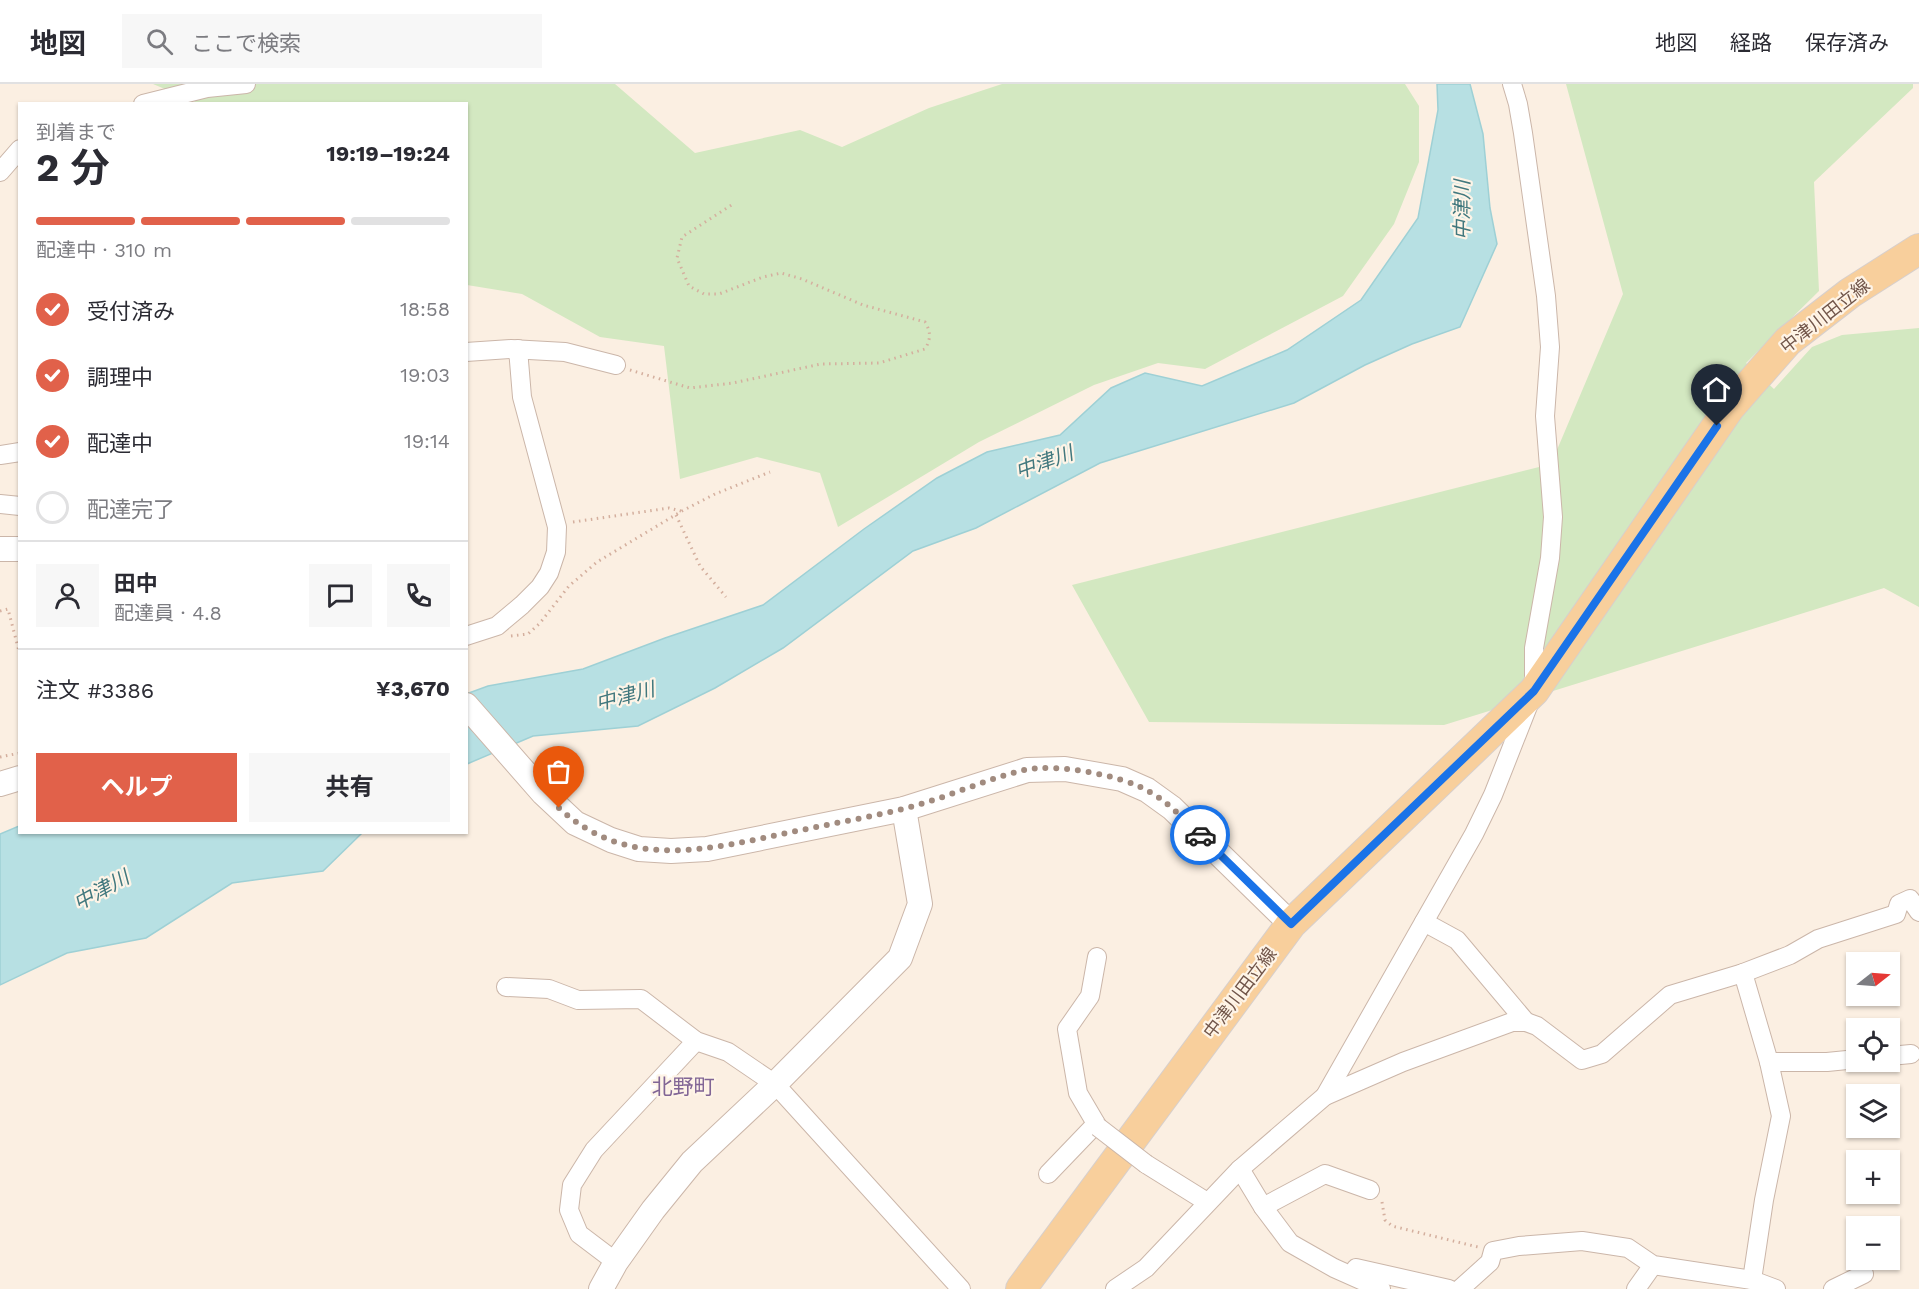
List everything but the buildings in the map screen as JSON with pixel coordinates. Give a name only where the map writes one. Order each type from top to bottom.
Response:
[{"type":"main road","name":"中津川田立線","points":[[1021,1289],[1291,924],[1534,691],[1730,407],[1788,341],[1850,292],[1919,249]]},
{"type":"street","points":[[151,102],[207,88],[246,84]]},
{"type":"street","points":[[1325,1096],[1474,834],[1534,691],[1534,648],[1550,558],[1552,528],[1545,416],[1550,346],[1546,296],[1523,133],[1512,84]]},
{"type":"street","points":[[0,172],[18,151]]},
{"type":"street","points":[[468,352],[518,349],[565,352],[616,365]]},
{"type":"street","points":[[468,635],[500,624],[522,605],[549,573],[556,552],[556,522],[522,397],[518,349]]},
{"type":"street","points":[[0,455],[18,452]]},
{"type":"street","points":[[0,504],[18,506]]},
{"type":"street","points":[[0,549],[18,549]]},
{"type":"street","points":[[468,707],[543,793],[575,823],[611,840],[639,849],[671,851],[707,849],[904,809],[1027,770],[1065,769],[1122,779],[1147,790],[1172,808],[1291,924]]},
{"type":"street","points":[[0,784],[18,779]]},
{"type":"street","points":[[601,1289],[616,1262],[652,1210],[692,1162],[775,1084],[900,958],[920,904],[904,809]]},
{"type":"street","points":[[1115,1289],[1146,1268],[1240,1170],[1325,1096],[1403,1062],[1512,1022],[1526,1022],[1537,1026],[1582,1060],[1602,1054],[1670,995],[1743,973],[1790,955],[1818,939],[1896,914],[1899,904],[1910,899],[1919,912]]},
{"type":"street","points":[[1424,922],[1457,940],[1526,1022]]},
{"type":"street","points":[[1097,957],[1090,996],[1066,1029],[1078,1093],[1097,1125],[1146,1164],[1208,1202]]},
{"type":"street","points":[[1743,973],[1782,1116],[1764,1200],[1752,1281]]},
{"type":"street","points":[[506,987],[549,989],[578,1000],[641,999],[696,1041],[728,1052],[775,1084],[961,1289]]},
{"type":"street","points":[[616,1262],[579,1234],[569,1210],[572,1185],[594,1150],[696,1041]]},
{"type":"street","points":[[1900,1055],[1911,1054]]},
{"type":"street","points":[[1769,1062],[1846,1060]]},
{"type":"street","points":[[1048,1174],[1097,1125]]},
{"type":"street","points":[[1240,1170],[1263,1207],[1290,1243],[1334,1268],[1381,1289]]},
{"type":"street","points":[[1263,1207],[1326,1173],[1370,1190]]},
{"type":"street","points":[[1460,1289],[1490,1262],[1493,1251],[1520,1246],[1582,1241],[1628,1248],[1653,1265],[1752,1281],[1776,1289]]},
{"type":"street","points":[[1636,1289],[1653,1265]]},
{"type":"street","points":[[1334,1268],[1348,1267],[1449,1289]]},
{"type":"street","points":[[1838,1288],[1863,1274]]},
{"type":"path","points":[[616,365],[690,388],[733,383],[821,364],[879,363],[925,349],[930,341],[929,329],[925,322],[863,305],[802,279],[781,273],[763,277],[719,294],[704,294],[689,286],[677,258],[682,237],[733,204]]},
{"type":"path","points":[[500,624],[512,636],[528,634],[583,573],[676,514],[715,494],[770,472]]},
{"type":"path","points":[[556,522],[575,522],[669,508],[682,511]]},
{"type":"path","points":[[676,514],[700,566],[726,597]]},
{"type":"path","points":[[0,611],[8,609],[18,647]]},
{"type":"path","points":[[0,757],[18,753]]},
{"type":"path","points":[[1370,1190],[1383,1202],[1385,1220],[1392,1226],[1493,1251]]},
{"type":"green space","points":[[153,84],[615,84],[695,153],[800,130],[842,147],[929,108],[1002,84],[1405,84],[1419,106],[1419,162],[1394,224],[1343,296],[1205,369],[1158,363],[1094,385],[979,442],[838,527],[820,473],[757,457],[680,479],[664,346],[600,337],[522,294],[468,285],[468,102],[196,102]]},
{"type":"green space","points":[[1566,84],[1913,84],[1913,88],[1814,182],[1819,291],[1746,363],[1774,389],[1812,347],[1842,335],[1919,328],[1919,607],[1884,588],[1444,725],[1149,722],[1072,585],[1551,464],[1623,294]]},
{"type":"water","name":"中津川","points":[[1437,84],[1470,84],[1483,134],[1490,208],[1497,244],[1460,327],[1412,344],[1365,365],[1294,403],[1100,463],[976,528],[913,551],[783,648],[715,688],[638,726],[533,736],[468,764],[468,693],[488,686],[583,669],[763,605],[864,529],[937,478],[987,452],[1060,435],[1111,388],[1145,373],[1202,386],[1287,350],[1361,300],[1418,218],[1438,110]]},
{"type":"water","name":"中津川","points":[[18,826],[18,834],[361,834],[323,871],[232,883],[146,938],[67,953],[0,985],[0,834]]},
{"type":"way so far","points":[[559,808],[575,823],[611,840],[639,849],[671,851],[707,849],[904,809],[1027,770],[1065,769],[1122,779],[1147,790],[1172,808],[1200,835]]},
{"type":"district","name":"北野町","points":[[683,1087]]},
{"type":"route","points":[[1200,835],[1291,924],[1534,691],[1717,426]]}]
